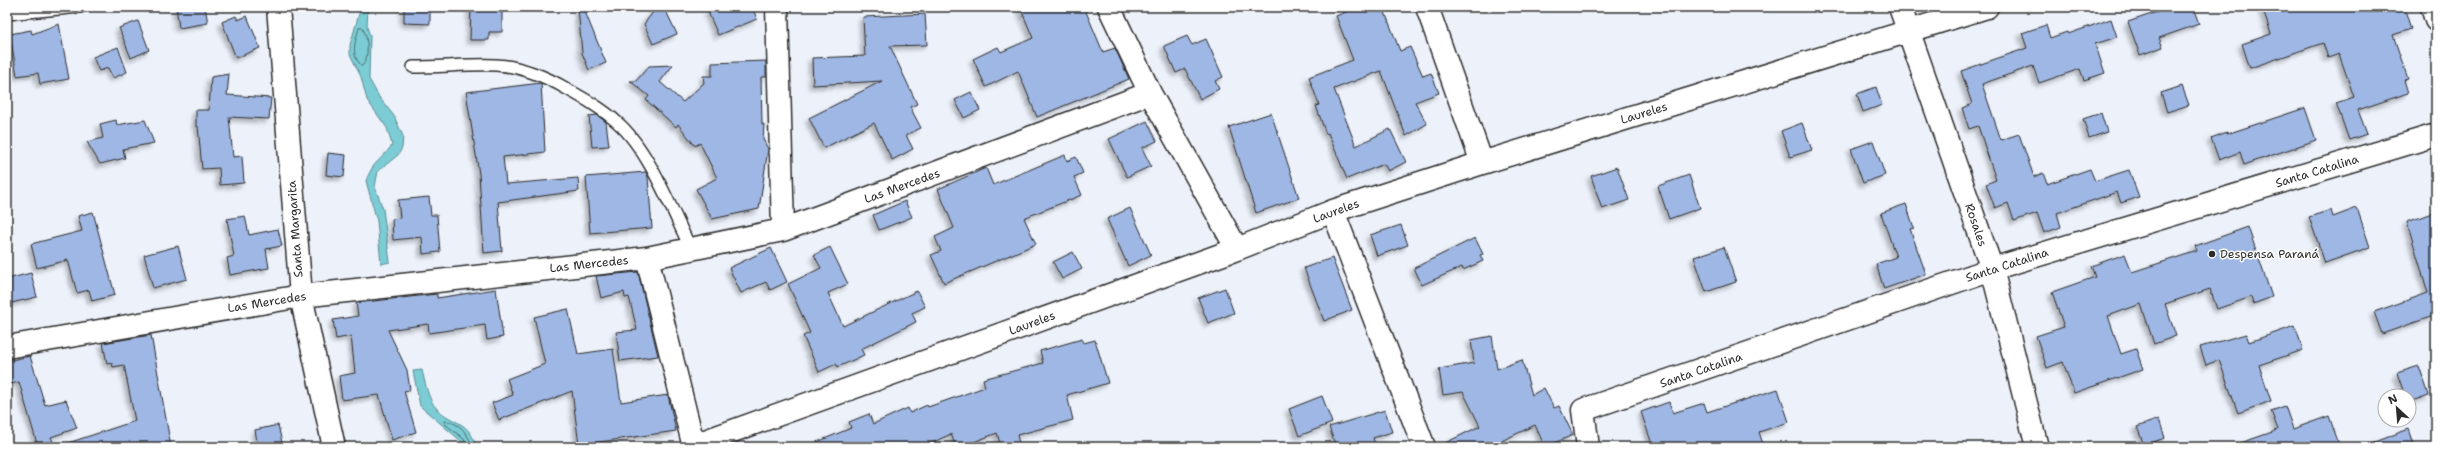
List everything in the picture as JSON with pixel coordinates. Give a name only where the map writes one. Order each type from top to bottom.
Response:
[{"type":"street","name":"Santa Margarita","points":[[278,7],[300,296],[334,447]]},
{"type":"street","points":[[777,7],[782,230]]},
{"type":"street","points":[[1109,7],[1150,93],[1237,249]]},
{"type":"street","points":[[1428,7],[1482,163]]},
{"type":"street","name":"Rosales","points":[[1900,7],[1992,269],[2037,447]]},
{"type":"street","name":"Laureles","points":[[694,446],[1237,249],[1333,211],[1482,163],[1987,7]]},
{"type":"street","points":[[2432,7],[2436,20]]},
{"type":"street","name":"Las Mercedes","points":[[7,347],[300,296],[647,258],[782,230],[1150,93]]},
{"type":"street","name":"Santa Catalina","points":[[1588,447],[1583,410],[1992,269],[2436,135]]},
{"type":"street","points":[[1333,211],[1424,447]]},
{"type":"street","points":[[647,258],[694,446]]},
{"type":"lane","points":[[7,14],[80,7]]},
{"type":"lane","points":[[413,67],[496,65],[516,68],[555,82],[595,105],[618,123],[634,141],[650,167],[691,249]]},
{"type":"water","points":[[361,7],[368,7],[367,27],[370,36],[369,79],[379,97],[394,116],[403,136],[402,148],[398,155],[378,171],[375,187],[383,209],[390,262],[381,264],[377,221],[366,181],[372,169],[392,145],[387,128],[367,100],[361,77],[350,54],[350,45]]},
{"type":"water","points":[[422,370],[431,401],[443,414],[470,432],[476,447],[463,447],[461,441],[420,406],[413,371]]},
{"type":"building","points":[[176,7],[205,7],[208,23],[179,28]]},
{"type":"building","points":[[404,7],[430,7],[430,24],[404,23]]},
{"type":"building","points":[[471,7],[502,7],[502,32],[489,32],[489,40],[470,40]]},
{"type":"building","points":[[578,7],[583,7],[606,63],[589,70],[582,53]]},
{"type":"building","points":[[657,7],[664,7],[677,34],[653,44],[644,24]]},
{"type":"building","points":[[719,7],[752,7],[757,19],[718,35],[708,12]]},
{"type":"building","points":[[1020,7],[1084,7],[1103,52],[1115,48],[1129,79],[1037,117],[1018,71],[986,87],[973,59],[998,47],[1001,52],[1033,38]]},
{"type":"building","points":[[1347,7],[1383,7],[1400,51],[1410,47],[1423,76],[1431,73],[1439,93],[1415,102],[1427,124],[1406,136],[1381,71],[1334,89],[1356,146],[1390,129],[1406,162],[1388,171],[1384,164],[1347,179],[1328,133],[1326,134],[1316,106],[1319,105],[1309,77],[1353,60],[1336,16],[1348,11]]},
{"type":"building","points":[[2172,7],[2193,7],[2199,24],[2159,38],[2163,47],[2140,55],[2128,22]]},
{"type":"building","points":[[2262,7],[2404,7],[2411,29],[2393,35],[2408,79],[2404,80],[2408,93],[2358,110],[2367,134],[2349,140],[2336,103],[2354,97],[2339,54],[2328,58],[2323,43],[2250,68],[2242,44],[2271,34]]},
{"type":"building","points":[[925,14],[927,45],[890,46],[917,104],[910,107],[921,128],[906,135],[913,149],[892,160],[874,123],[824,148],[809,118],[882,81],[813,85],[812,58],[865,56],[863,17]]},
{"type":"building","points":[[236,16],[238,20],[247,16],[260,48],[236,58],[222,22]]},
{"type":"building","points":[[2111,19],[2117,37],[2095,44],[2105,73],[2084,80],[2080,69],[2039,83],[2033,66],[1982,84],[2001,140],[2019,134],[2034,177],[2043,173],[2047,184],[2090,169],[2095,181],[2129,170],[2139,197],[2121,203],[2117,192],[2057,213],[2061,227],[2044,233],[2037,213],[2014,221],[2008,203],[1995,208],[1986,184],[1996,180],[1978,126],[1969,129],[1962,108],[1972,104],[1961,71],[2027,48],[2022,33],[2046,25],[2050,38],[2067,32],[2068,34]]},
{"type":"building","points":[[138,21],[149,50],[131,58],[119,28]]},
{"type":"building","points":[[59,24],[69,79],[40,84],[38,73],[17,76],[10,34],[31,30],[32,34]]},
{"type":"building","points":[[1187,36],[1192,45],[1206,39],[1223,77],[1215,81],[1219,89],[1200,99],[1185,69],[1176,73],[1164,46]]},
{"type":"building","points":[[118,47],[127,72],[113,78],[108,68],[99,71],[93,57]]},
{"type":"building","points":[[766,61],[766,77],[761,77],[762,125],[764,124],[763,139],[768,149],[759,209],[712,219],[696,189],[717,178],[700,143],[695,146],[678,124],[676,127],[646,100],[649,96],[630,81],[636,81],[649,66],[673,65],[660,82],[683,102],[704,83],[703,76],[712,76],[712,63]]},
{"type":"building","points":[[229,74],[227,95],[271,98],[269,119],[229,117],[233,157],[242,156],[244,183],[220,185],[219,168],[202,169],[198,126],[196,126],[196,110],[209,110],[211,77]]},
{"type":"building","points":[[541,83],[545,152],[503,157],[506,184],[578,178],[579,191],[498,202],[502,251],[484,253],[479,174],[466,92]]},
{"type":"building","points":[[2182,86],[2189,105],[2167,112],[2161,93]]},
{"type":"building","points":[[1876,87],[1882,105],[1863,112],[1857,94]]},
{"type":"building","points":[[971,92],[980,110],[964,118],[955,100]]},
{"type":"building","points":[[2305,108],[2316,140],[2244,165],[2240,152],[2219,160],[2211,138]]},
{"type":"building","points":[[1271,113],[1299,198],[1256,213],[1229,127]]},
{"type":"building","points":[[2101,113],[2107,132],[2089,138],[2083,119]]},
{"type":"building","points":[[597,115],[606,122],[609,146],[592,147],[589,116]]},
{"type":"building","points":[[116,120],[117,125],[145,120],[154,143],[123,149],[125,158],[100,164],[87,142],[103,138],[100,124]]},
{"type":"building","points":[[1147,121],[1157,141],[1142,148],[1151,166],[1127,177],[1109,139]]},
{"type":"building","points":[[1802,123],[1812,150],[1790,157],[1781,131]]},
{"type":"building","points":[[1873,141],[1885,175],[1863,183],[1851,149]]},
{"type":"building","points":[[328,153],[346,155],[344,177],[326,175]]},
{"type":"building","points":[[1065,155],[1067,161],[1076,157],[1083,173],[1074,177],[1082,195],[1024,218],[1036,244],[944,283],[931,255],[941,251],[935,237],[954,228],[938,189],[986,168],[993,185]]},
{"type":"building","points":[[1617,167],[1629,200],[1602,209],[1591,176]]},
{"type":"building","points":[[646,172],[648,177],[652,228],[590,233],[586,177]]},
{"type":"building","points":[[1689,175],[1700,208],[1669,219],[1658,186]]},
{"type":"building","points":[[429,197],[431,215],[437,215],[440,252],[423,254],[422,237],[393,240],[392,219],[400,218],[398,200]]},
{"type":"building","points":[[905,201],[912,217],[879,230],[873,215]]},
{"type":"building","points":[[1906,204],[1914,228],[1910,229],[1926,274],[1884,289],[1876,264],[1896,257],[1881,213]]},
{"type":"building","points":[[1130,208],[1151,255],[1128,266],[1107,219]]},
{"type":"building","points":[[2357,208],[2370,247],[2325,263],[2309,217],[2331,210],[2333,217]]},
{"type":"building","points":[[93,212],[115,295],[92,301],[89,290],[77,293],[68,260],[37,268],[31,244],[82,231],[78,216]]},
{"type":"building","points":[[2436,212],[2436,315],[2382,334],[2374,312],[2428,293],[2407,222]]},
{"type":"building","points":[[245,216],[249,235],[278,229],[282,246],[266,249],[269,268],[230,275],[227,258],[234,256],[227,219]]},
{"type":"building","points":[[1401,225],[1408,245],[1377,256],[1370,235]]},
{"type":"building","points":[[2248,227],[2272,297],[2253,304],[2251,297],[2217,309],[2210,289],[2165,304],[2176,336],[2154,344],[2141,304],[2108,316],[2121,354],[2136,349],[2143,369],[2074,393],[2063,362],[2047,368],[2036,336],[2064,327],[2052,292],[2095,277],[2091,266],[2125,254],[2132,272],[2197,251],[2195,246]]},
{"type":"building","points":[[1475,238],[1483,254],[1480,255],[1483,261],[1463,270],[1462,267],[1422,285],[1414,268]]},
{"type":"building","points":[[178,246],[187,279],[153,288],[144,255]]},
{"type":"building","points":[[830,247],[848,284],[828,293],[843,326],[917,291],[925,307],[912,313],[916,322],[861,349],[864,355],[838,367],[836,364],[819,372],[803,336],[810,333],[788,284],[821,268],[814,255]]},
{"type":"building","points":[[1724,247],[1736,282],[1706,292],[1694,257]]},
{"type":"building","points":[[771,248],[787,282],[770,290],[766,282],[741,293],[729,268]]},
{"type":"building","points":[[1073,252],[1082,269],[1062,279],[1053,262]]},
{"type":"building","points":[[1332,258],[1352,310],[1324,321],[1304,268]]},
{"type":"building","points":[[638,272],[658,356],[620,361],[616,332],[637,330],[629,297],[625,298],[624,292],[601,298],[596,276]]},
{"type":"building","points":[[31,273],[37,297],[7,304],[7,279]]},
{"type":"building","points":[[1225,288],[1234,313],[1208,323],[1198,298]]},
{"type":"building","points":[[496,289],[503,337],[487,340],[485,325],[429,333],[428,324],[388,330],[407,370],[410,390],[404,391],[416,432],[392,440],[379,395],[342,400],[339,376],[355,373],[351,336],[336,339],[333,320],[358,316],[356,303],[437,294],[437,298]]},
{"type":"building","points":[[568,309],[578,354],[613,349],[621,402],[668,395],[676,431],[579,445],[572,391],[499,420],[492,403],[513,395],[507,379],[545,364],[534,317]]},
{"type":"building","points":[[2295,326],[2303,350],[2259,365],[2271,401],[2238,413],[2219,360],[2206,365],[2200,347],[2246,334],[2249,342]]},
{"type":"building","points":[[151,335],[171,447],[66,447],[65,444],[135,421],[124,365],[113,367],[112,363],[107,364],[103,343]]},
{"type":"building","points":[[1492,336],[1497,369],[1522,360],[1532,395],[1544,388],[1554,408],[1559,406],[1573,435],[1545,447],[1535,425],[1489,447],[1437,447],[1480,426],[1463,392],[1443,395],[1439,369],[1474,363],[1471,340]]},
{"type":"building","points":[[1082,339],[1084,343],[1095,340],[1108,383],[1067,395],[1073,420],[1017,435],[1020,447],[1001,447],[997,433],[961,447],[956,447],[951,434],[923,447],[805,447],[851,428],[849,422],[869,414],[873,424],[908,408],[910,413],[927,405],[928,407],[985,387],[983,379],[1043,363],[1040,351]]},
{"type":"building","points":[[30,356],[45,405],[66,400],[77,428],[51,437],[55,447],[38,447],[19,382],[7,385],[7,361]]},
{"type":"building","points":[[2419,366],[2429,395],[2417,399],[2417,388],[2402,388],[2397,373]]},
{"type":"building","points":[[1778,389],[1789,422],[1759,432],[1764,447],[1653,447],[1641,412],[1669,402],[1673,413],[1704,403],[1707,412]]},
{"type":"building","points":[[1322,396],[1332,423],[1299,436],[1289,409]]},
{"type":"building","points":[[2285,406],[2293,429],[2329,416],[2340,447],[2238,447],[2238,444],[2278,430],[2271,411]]},
{"type":"building","points":[[1385,410],[1392,432],[1373,438],[1376,447],[1336,447],[1329,427]]},
{"type":"building","points":[[2159,419],[2165,438],[2144,445],[2137,427]]},
{"type":"building","points":[[278,425],[283,447],[258,447],[255,430]]},
{"type":"building","points":[[2409,429],[2415,447],[2366,447],[2366,445]]},
{"type":"place","name":"Despensa Paraná","points":[[2212,254]]}]
